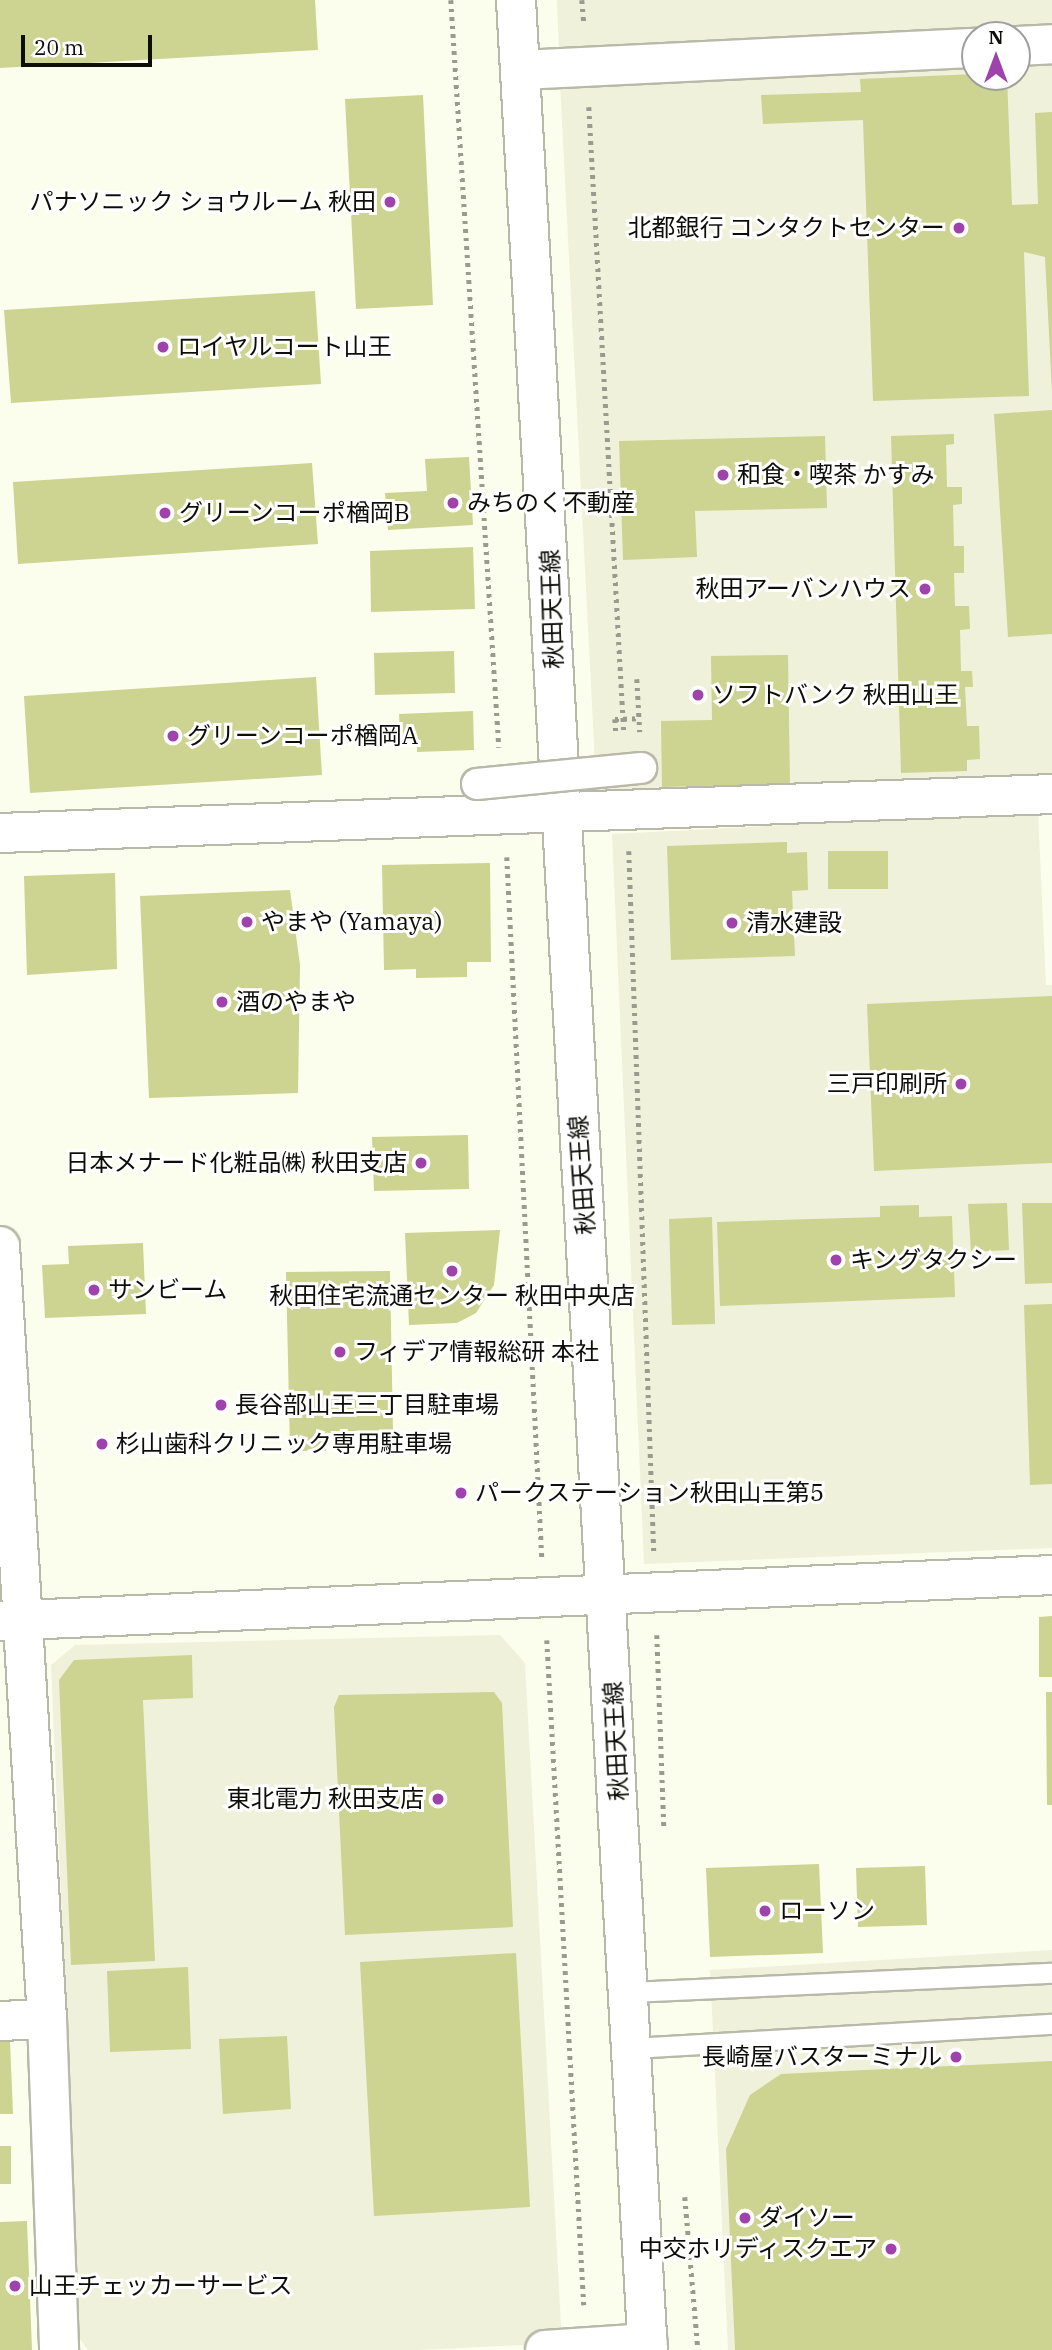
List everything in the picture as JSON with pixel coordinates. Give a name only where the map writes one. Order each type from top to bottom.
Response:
[{"type":"street","name":"秋田天王線","points":[[516,0],[545,449],[560,815],[609,1593],[648,2346]]},
{"type":"street","points":[[1031,45],[1052,44]]},
{"type":"street","points":[[521,70],[587,69],[961,49]]},
{"type":"street","points":[[477,785],[633,758]]},
{"type":"street","points":[[0,833],[560,815],[1052,794]]},
{"type":"street","points":[[0,1246],[13,1620],[47,2019],[59,2350]]},
{"type":"street","points":[[13,1620],[1052,1576]]},
{"type":"street","points":[[0,2021],[47,2019]]},
{"type":"street","points":[[545,2350],[648,2346]]},
{"type":"lane","points":[[629,1992],[1052,1973]]},
{"type":"lane","points":[[632,2048],[1052,2024]]},
{"type":"path","points":[[451,0],[505,817],[544,1596],[587,2347]]},
{"type":"path","points":[[582,0],[633,758]]},
{"type":"path","points":[[633,758],[639,718],[637,679]]},
{"type":"path","points":[[615,719],[639,718]]},
{"type":"path","points":[[628,812],[664,1838]]},
{"type":"path","points":[[684,2184],[698,2350]]},
{"type":"shaded area","points":[[557,0],[1052,0],[1052,30],[1031,31],[1031,21],[961,21],[961,34],[559,54]]},
{"type":"shaded area","points":[[1052,54],[1052,783],[597,802],[560,83],[961,60],[961,91],[1031,91],[1031,55]]},
{"type":"shaded area","points":[[1038,812],[1046,985],[1052,985],[1052,1548],[644,1564],[612,834]]},
{"type":"shaded area","points":[[500,1635],[525,1663],[562,2343],[419,2350],[88,2350],[80,2339],[51,1665],[75,1645]]},
{"type":"shaded area","name":"中交ホリディスクエア","points":[[1052,1950],[1052,2350],[728,2350],[710,1970]]},
{"type":"building","points":[[0,0],[315,0],[318,50],[0,68]]},
{"type":"building","name":"北都銀行 コンタクトセンター","points":[[961,75],[961,91],[1008,91],[1012,205],[1038,204],[1035,113],[1052,112],[1052,391],[1045,257],[1024,252],[1029,396],[873,401],[863,120],[763,124],[761,95],[861,92],[860,79]]},
{"type":"building","name":"パナソニック ショウルーム 秋田","points":[[423,95],[433,305],[356,309],[345,99]]},
{"type":"building","name":"ロイヤルコート山王","points":[[315,291],[321,384],[11,403],[4,310]]},
{"type":"building","points":[[1052,410],[1052,634],[1008,637],[994,414]]},
{"type":"building","name":"秋田アーバンハウス","points":[[954,434],[954,444],[946,445],[947,487],[962,487],[962,504],[953,505],[954,546],[964,546],[964,573],[954,573],[955,606],[969,606],[970,629],[960,630],[961,671],[972,671],[973,687],[965,687],[967,726],[979,726],[980,759],[967,760],[967,771],[901,773],[891,436]]},
{"type":"building","name":"和食・喫茶 かすみ","points":[[825,436],[827,508],[695,511],[697,557],[623,560],[619,441]]},
{"type":"building","points":[[469,457],[473,525],[388,530],[385,493],[427,491],[425,459]]},
{"type":"building","name":"グリーンコーポ楢岡B","points":[[312,463],[318,544],[18,564],[13,482]]},
{"type":"building","points":[[473,547],[475,609],[371,612],[370,551]]},
{"type":"building","points":[[454,651],[455,693],[375,695],[374,653]]},
{"type":"building","points":[[788,655],[790,784],[662,787],[661,721],[712,720],[711,656]]},
{"type":"building","name":"グリーンコーポ楢岡A","points":[[316,677],[322,775],[30,793],[24,696]]},
{"type":"building","points":[[473,711],[474,750],[417,752],[417,736],[400,736],[399,714]]},
{"type":"building","name":"清水建設","points":[[787,842],[787,853],[807,852],[808,890],[792,891],[795,956],[671,960],[667,846]]},
{"type":"building","points":[[828,851],[888,851],[888,889],[828,889]]},
{"type":"building","points":[[490,863],[491,962],[467,962],[467,977],[416,978],[416,969],[384,970],[382,865]]},
{"type":"building","points":[[115,873],[117,969],[27,975],[24,876]]},
{"type":"building","name":"酒のやまや","points":[[290,890],[300,965],[298,1093],[149,1098],[140,896]]},
{"type":"building","name":"三戸印刷所","points":[[1052,996],[1052,1163],[874,1171],[867,1004]]},
{"type":"building","name":"日本メナード化粧品㈱ 秋田支店","points":[[468,1135],[469,1189],[374,1191],[372,1137]]},
{"type":"building","points":[[1007,1203],[1009,1250],[971,1252],[968,1204]]},
{"type":"building","points":[[1022,1203],[1052,1203],[1052,1283],[1025,1284]]},
{"type":"building","name":"キングタクシー","points":[[919,1205],[919,1217],[952,1216],[955,1297],[720,1306],[717,1222],[880,1217],[880,1206]]},
{"type":"building","points":[[712,1217],[715,1324],[672,1325],[669,1219]]},
{"type":"building","name":"秋田住宅流通センター 秋田中央店","points":[[500,1230],[494,1285],[476,1313],[457,1323],[409,1325],[405,1233]]},
{"type":"building","name":"サンビーム","points":[[143,1243],[146,1314],[45,1318],[42,1265],[69,1264],[68,1246]]},
{"type":"building","name":"フィデア情報総研 本社","points":[[390,1271],[393,1432],[326,1433],[326,1451],[290,1451],[286,1272]]},
{"type":"building","points":[[1052,1304],[1052,1484],[1030,1485],[1024,1305]]},
{"type":"building","points":[[1052,1616],[1052,1677],[1039,1677],[1039,1617]]},
{"type":"building","points":[[192,1655],[193,1698],[143,1700],[155,1961],[71,1965],[59,1680],[74,1660]]},
{"type":"building","points":[[494,1692],[502,1703],[513,1927],[345,1935],[334,1707],[339,1695]]},
{"type":"building","points":[[1046,1692],[1052,1692],[1052,1805],[1047,1805]]},
{"type":"building","name":"ローソン","points":[[819,1864],[823,1953],[710,1957],[706,1868]]},
{"type":"building","points":[[925,1866],[927,1925],[858,1927],[856,1868]]},
{"type":"building","points":[[516,1953],[530,2207],[374,2216],[360,1962]]},
{"type":"building","points":[[188,1967],[191,2049],[110,2052],[107,1971]]},
{"type":"building","points":[[287,2036],[291,2109],[223,2114],[219,2039]]},
{"type":"building","points":[[0,2042],[10,2042],[13,2114],[0,2114]]},
{"type":"building","name":"中交ホリディスクエア","points":[[1052,2061],[1052,2350],[735,2350],[726,2149],[750,2095],[781,2074]]},
{"type":"building","points":[[0,2146],[11,2146],[11,2184],[0,2184]]},
{"type":"building","name":"山王チェッカーサービス","points":[[27,2221],[32,2350],[0,2350],[0,2222]]},
{"type":"place","name":"パナソニック ショウルーム 秋田","points":[[390,202]]},
{"type":"place","name":"北都銀行 コンタクトセンター","points":[[959,228]]},
{"type":"place","name":"ロイヤルコート山王","points":[[163,347]]},
{"type":"place","name":"和食・喫茶 かすみ","points":[[723,475]]},
{"type":"place","name":"みちのく不動産","points":[[453,503]]},
{"type":"place","name":"グリーンコーポ楢岡B","points":[[165,513]]},
{"type":"place","name":"秋田アーバンハウス","points":[[925,589]]},
{"type":"place","name":"ソフトバンク 秋田山王","points":[[698,695]]},
{"type":"place","name":"グリーンコーポ楢岡A","points":[[173,736]]},
{"type":"place","name":"やまや (Yamaya)","points":[[247,922]]},
{"type":"place","name":"清水建設","points":[[732,923]]},
{"type":"place","name":"酒のやまや","points":[[222,1002]]},
{"type":"place","name":"三戸印刷所","points":[[961,1084]]},
{"type":"place","name":"日本メナード化粧品㈱ 秋田支店","points":[[421,1163]]},
{"type":"place","name":"キングタクシー","points":[[836,1260]]},
{"type":"place","name":"秋田住宅流通センター 秋田中央店","points":[[452,1271]]},
{"type":"place","name":"サンビーム","points":[[94,1290]]},
{"type":"place","name":"フィデア情報総研 本社","points":[[340,1352]]},
{"type":"place","name":"長谷部山王三丁目駐車場","points":[[221,1405]]},
{"type":"place","name":"杉山歯科クリニック専用駐車場","points":[[102,1444]]},
{"type":"place","name":"パークステーション秋田山王第5","points":[[461,1493]]},
{"type":"place","name":"東北電力 秋田支店","points":[[438,1799]]},
{"type":"place","name":"ローソン","points":[[765,1911]]},
{"type":"place","name":"長崎屋バスターミナル","points":[[956,2057]]},
{"type":"place","name":"ダイソー","points":[[745,2218]]},
{"type":"place","name":"中交ホリディスクエア","points":[[891,2249]]},
{"type":"place","name":"山王チェッカーサービス","points":[[15,2286]]}]
